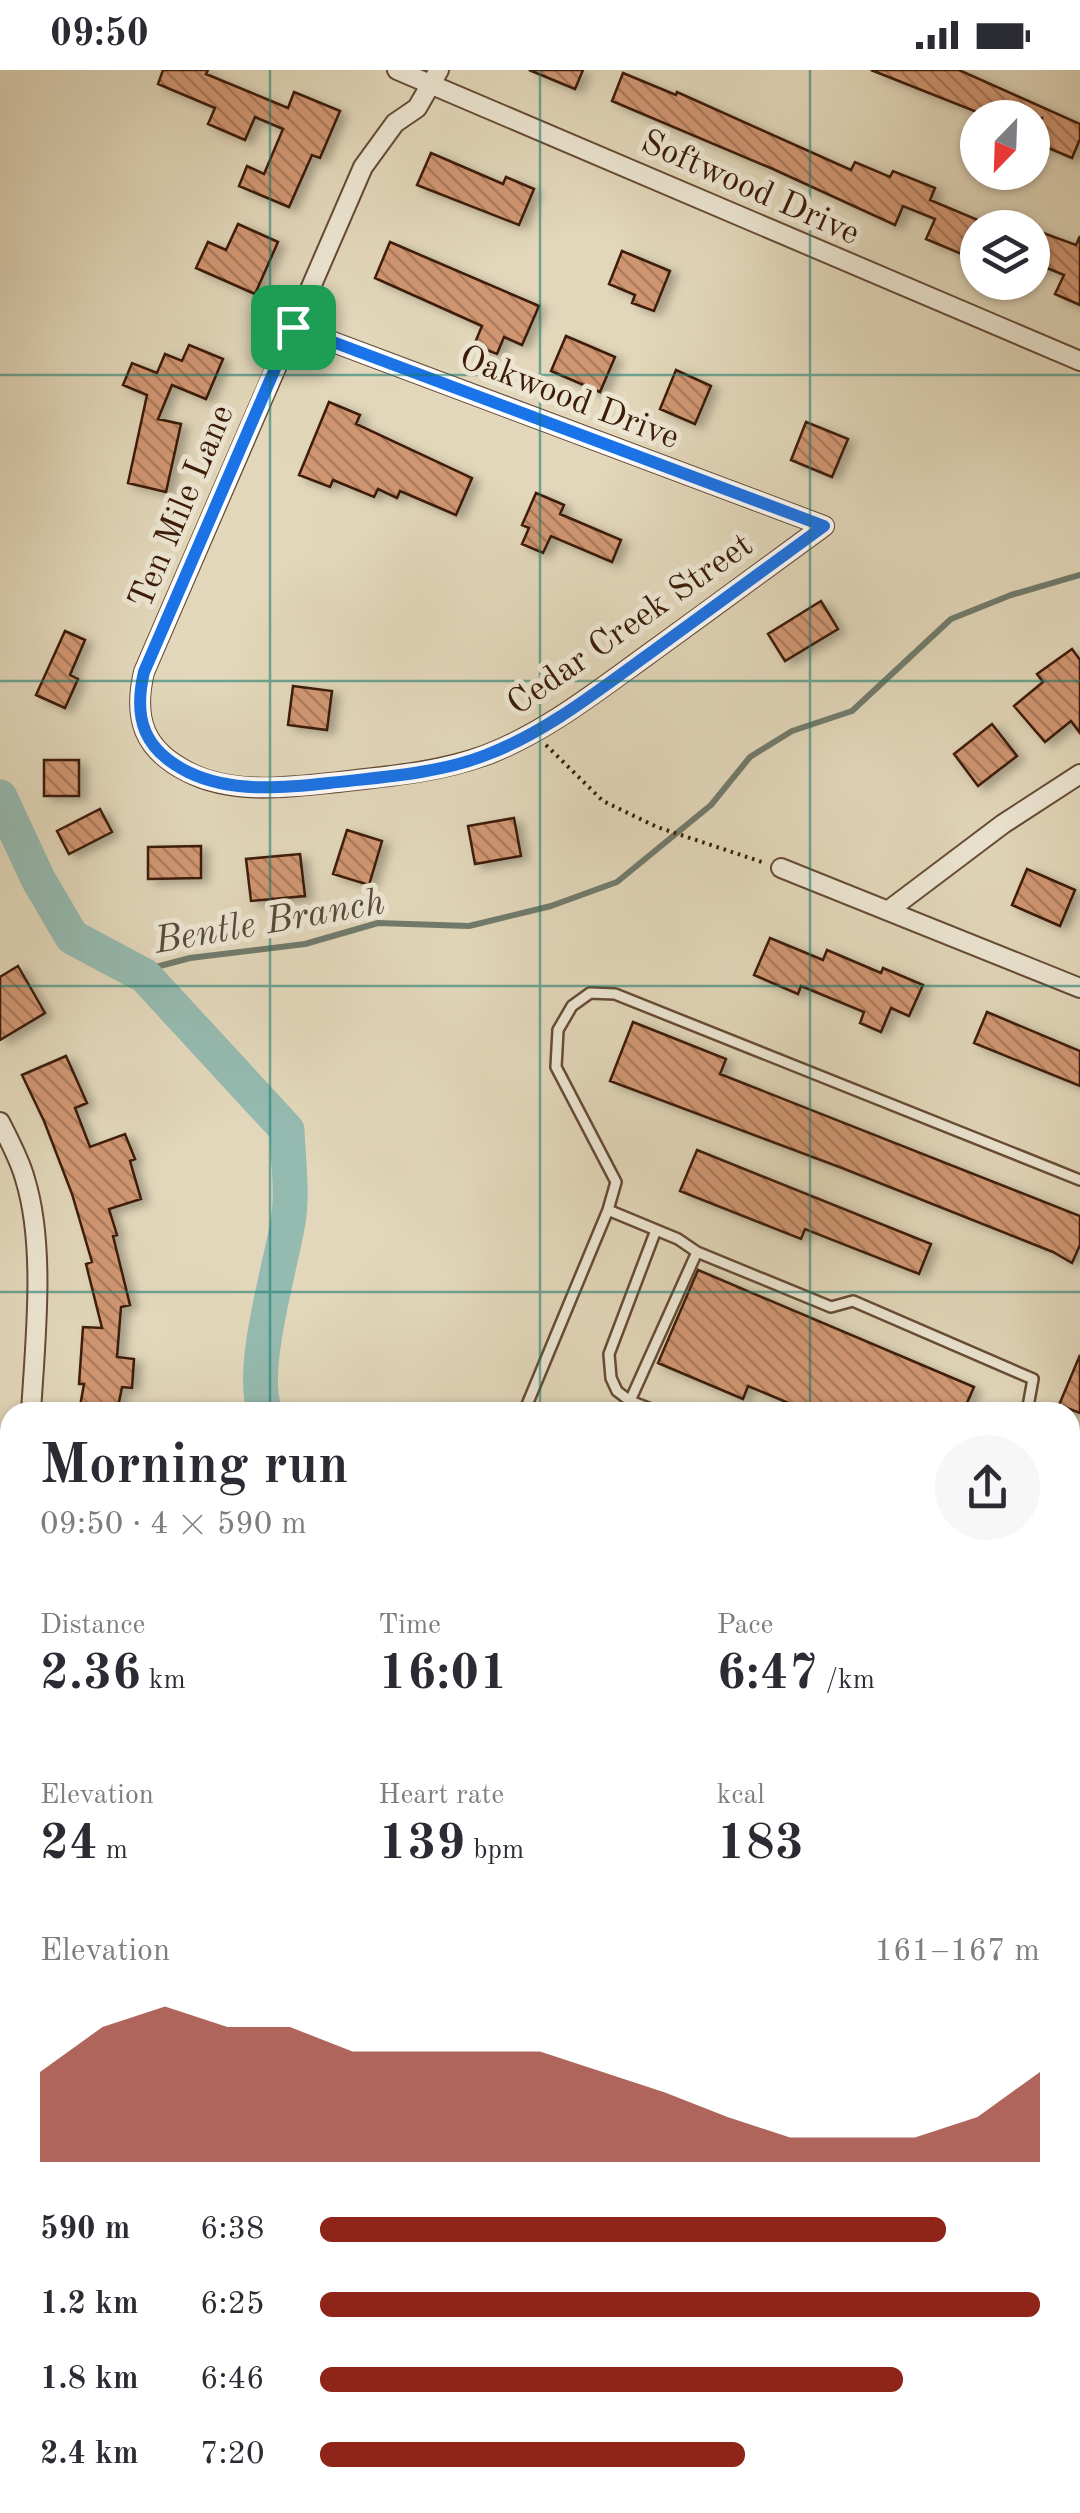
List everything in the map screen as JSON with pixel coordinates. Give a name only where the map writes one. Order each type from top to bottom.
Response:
[{"type":"street","name":"Softwood Drive","points":[[397,70],[436,78],[1080,361]]},
{"type":"street","name":"Ten Mile Lane","points":[[172,763],[150,742],[140,722],[138,696],[144,672],[363,167],[378,142],[395,122],[416,108],[436,78]]},
{"type":"street","name":"Oakwood Drive","points":[[293,327],[824,526]]},
{"type":"street","name":"Cedar Creek Street","points":[[172,763],[214,783],[294,786],[444,767],[484,756],[592,696],[824,526]]},
{"type":"street","points":[[889,910],[1003,824],[1080,774]]},
{"type":"street","points":[[780,868],[1080,988]]},
{"type":"street","points":[[0,1122],[26,1179],[32,1215],[36,1316],[32,1402]]},
{"type":"lane","points":[[528,1402],[616,1182],[556,1067],[558,1030],[572,1006],[590,992],[615,994],[1080,1180]]},
{"type":"lane","points":[[608,1210],[830,1307],[853,1301],[1033,1379],[1030,1402]]},
{"type":"lane","points":[[656,1230],[608,1354],[617,1391],[630,1401],[697,1252]]},
{"type":"path","points":[[532,732],[603,801],[657,827],[780,868]]},
{"type":"building","points":[[163,70],[208,70],[206,74],[288,108],[294,92],[340,111],[320,158],[312,155],[289,207],[239,186],[247,166],[264,174],[283,129],[255,117],[245,140],[208,124],[215,108],[158,84]]},
{"type":"building","points":[[529,70],[583,70],[575,89]]},
{"type":"building","points":[[871,70],[959,70],[1026,100],[960,100],[960,105]]},
{"type":"building","points":[[623,73],[676,95],[677,92],[851,170],[855,162],[890,177],[893,171],[935,188],[930,200],[960,212],[960,253],[926,239],[935,219],[903,206],[895,225],[612,101]]},
{"type":"building","points":[[1050,111],[1080,124],[1080,139],[1072,158],[1050,149]]},
{"type":"building","points":[[431,153],[503,184],[506,177],[534,189],[519,225],[417,185]]},
{"type":"building","points":[[238,224],[278,242],[255,294],[196,268],[208,242],[226,250]]},
{"type":"building","points":[[1050,236],[1076,245],[1080,236],[1080,305],[1055,294],[1064,275],[1050,269]]},
{"type":"building","points":[[390,242],[539,306],[522,345],[504,337],[497,354],[474,345],[482,326],[375,278]]},
{"type":"building","points":[[622,251],[670,271],[654,311],[632,303],[635,295],[609,284]]},
{"type":"building","points":[[566,336],[615,357],[600,392],[551,371]]},
{"type":"building","points":[[189,345],[223,359],[206,399],[172,385],[158,419],[181,424],[166,492],[128,483],[147,395],[123,385],[132,363],[157,373],[165,354],[182,361]]},
{"type":"building","points":[[676,370],[711,386],[695,424],[660,409]]},
{"type":"building","points":[[329,402],[360,415],[356,424],[472,478],[456,515],[400,491],[397,498],[378,489],[374,497],[333,480],[330,487],[299,475]]},
{"type":"building","points":[[806,422],[848,439],[832,477],[791,460]]},
{"type":"building","points":[[536,493],[564,505],[560,514],[621,540],[612,562],[551,536],[543,553],[522,544],[529,528],[522,525]]},
{"type":"building","points":[[821,601],[838,629],[785,661],[768,634]]},
{"type":"building","points":[[65,631],[85,640],[70,675],[78,679],[65,708],[36,695]]},
{"type":"building","points":[[1072,649],[1080,660],[1080,733],[1071,721],[1045,742],[1014,706],[1043,682],[1037,674]]},
{"type":"building","points":[[293,686],[332,691],[327,730],[288,725]]},
{"type":"building","points":[[992,724],[1017,756],[978,786],[954,754]]},
{"type":"building","points":[[44,760],[79,760],[79,796],[44,796]]},
{"type":"building","points":[[100,809],[112,832],[69,854],[57,831]]},
{"type":"building","points":[[514,818],[521,856],[475,864],[468,826]]},
{"type":"building","points":[[347,830],[382,841],[369,885],[333,874]]},
{"type":"building","points":[[201,846],[201,878],[148,879],[148,847]]},
{"type":"building","points":[[300,854],[305,896],[251,901],[246,859]]},
{"type":"building","points":[[1027,869],[1075,890],[1060,926],[1012,905]]},
{"type":"building","points":[[770,938],[823,960],[827,950],[881,973],[883,968],[923,985],[909,1016],[891,1008],[881,1032],[860,1023],[864,1012],[801,986],[798,994],[754,975]]},
{"type":"building","points":[[18,966],[45,1013],[0,1040],[0,977]]},
{"type":"building","points":[[987,1012],[1080,1051],[1080,1086],[974,1043]]},
{"type":"building","points":[[633,1022],[726,1059],[720,1074],[1080,1216],[1080,1245],[1072,1263],[842,1168],[610,1081]]},
{"type":"building","points":[[66,1056],[87,1103],[75,1108],[90,1147],[125,1134],[135,1159],[130,1161],[141,1199],[109,1209],[130,1305],[121,1307],[117,1357],[134,1359],[132,1388],[122,1387],[119,1402],[81,1402],[83,1327],[102,1328],[86,1264],[92,1262],[72,1194],[22,1075]]},
{"type":"building","points":[[697,1150],[931,1244],[919,1274],[805,1229],[801,1239],[680,1191]]},
{"type":"building","points":[[698,1270],[974,1387],[967,1402],[786,1402],[748,1386],[743,1399],[658,1363]]},
{"type":"building","points":[[1080,1355],[1080,1402],[1060,1402]]},
{"type":"waterway","name":"Bentle Branch","points":[[137,972],[190,958],[305,944],[378,923],[469,926],[551,906],[617,882],[711,805],[750,757],[792,731],[852,711],[951,619],[1011,595],[1080,575]]},
{"type":"waterway","points":[[0,797],[38,879],[72,937],[145,976],[287,1130],[289,1211],[263,1346],[263,1402]]},
{"type":"route","points":[[293,327],[824,526],[592,696],[484,756],[444,767],[294,786],[214,783],[172,763],[150,742],[140,722],[138,696],[144,672],[293,327]]}]
